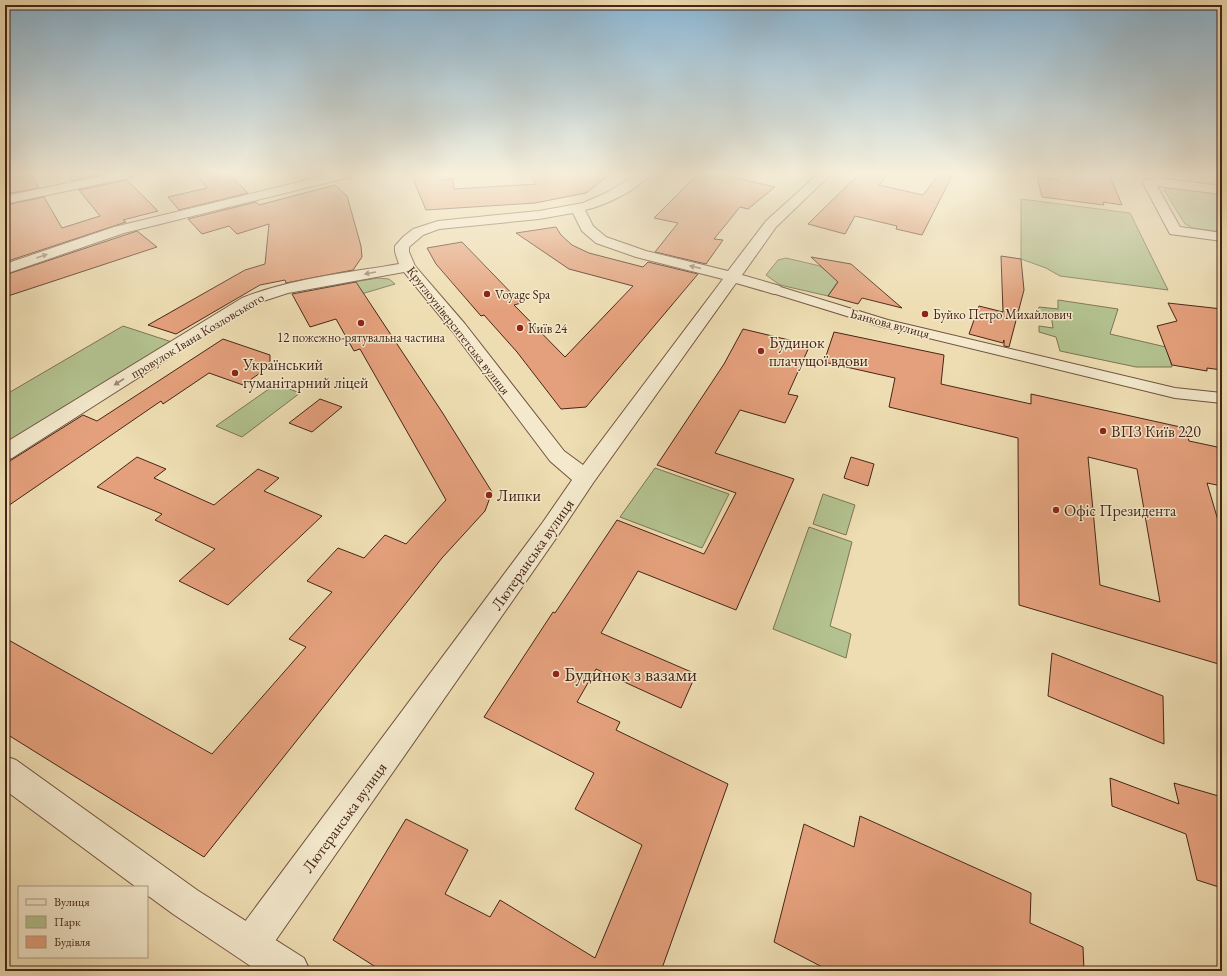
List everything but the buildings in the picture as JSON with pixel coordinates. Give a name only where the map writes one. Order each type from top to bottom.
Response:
[{"type":"street","points":[[5,269],[119,230],[161,220]]},
{"type":"street","name":"Круглоуніверситетська вулиця","points":[[477,220],[434,226],[419,232],[402,246],[402,252],[408,266],[459,328],[557,456],[585,478]]},
{"type":"street","name":"Банкова вулиця","points":[[583,220],[587,228],[602,240],[627,250],[733,277],[884,323],[1175,393],[1222,398]]},
{"type":"street","name":"Лютеранська вулиця","points":[[251,944],[298,881],[551,528],[585,478],[771,224],[776,220]]},
{"type":"street","points":[[1169,220],[1175,231],[1222,237]]},
{"type":"street","name":"провулок Івана Козловського","points":[[5,453],[248,301],[268,293],[287,288],[408,266]]},
{"type":"street","points":[[5,771],[185,902],[291,971]]},
{"type":"green space","points":[[1021,220],[1133,220],[1168,290],[1060,276],[1046,268],[1021,259]]},
{"type":"green space","points":[[1182,220],[1222,220],[1222,232],[1193,228],[1185,224]]},
{"type":"green space","points":[[786,258],[820,266],[838,281],[828,296],[780,285],[766,275],[778,260]]},
{"type":"green space","points":[[378,278],[389,279],[395,284],[331,303],[323,300],[317,288]]},
{"type":"green space","points":[[1058,300],[1118,309],[1110,334],[1166,347],[1172,367],[1136,367],[1060,351],[1056,337],[1039,332],[1039,326],[1053,328],[1051,315],[1038,312],[1039,307],[1058,309]]},
{"type":"green space","points":[[123,326],[178,344],[5,453],[5,395]]},
{"type":"green space","points":[[276,384],[300,393],[242,437],[216,426]]},
{"type":"green space","points":[[655,468],[729,494],[702,548],[620,517]]},
{"type":"green space","points":[[823,494],[855,505],[846,535],[813,524]]},
{"type":"green space","points":[[809,527],[852,542],[830,626],[851,634],[846,658],[773,629]]},
{"type":"place","name":"Voyage Spa","points":[[487,294]]},
{"type":"place","name":"Буйко Петро Михайлович","points":[[925,314]]},
{"type":"place","name":"12 пожежно-рятувальна частина","points":[[361,323]]},
{"type":"place","name":"Київ 24","points":[[520,328]]},
{"type":"place","name":"Будинок плачущої вдови","points":[[761,351]]},
{"type":"place","name":"Український гуманітарний ліцей","points":[[235,373]]},
{"type":"place","name":"ВПЗ Київ 220","points":[[1103,431]]},
{"type":"place","name":"Липки","points":[[489,495]]},
{"type":"place","name":"Офіс Президента","points":[[1056,510]]},
{"type":"place","name":"Будинок з вазами","points":[[556,674]]}]
